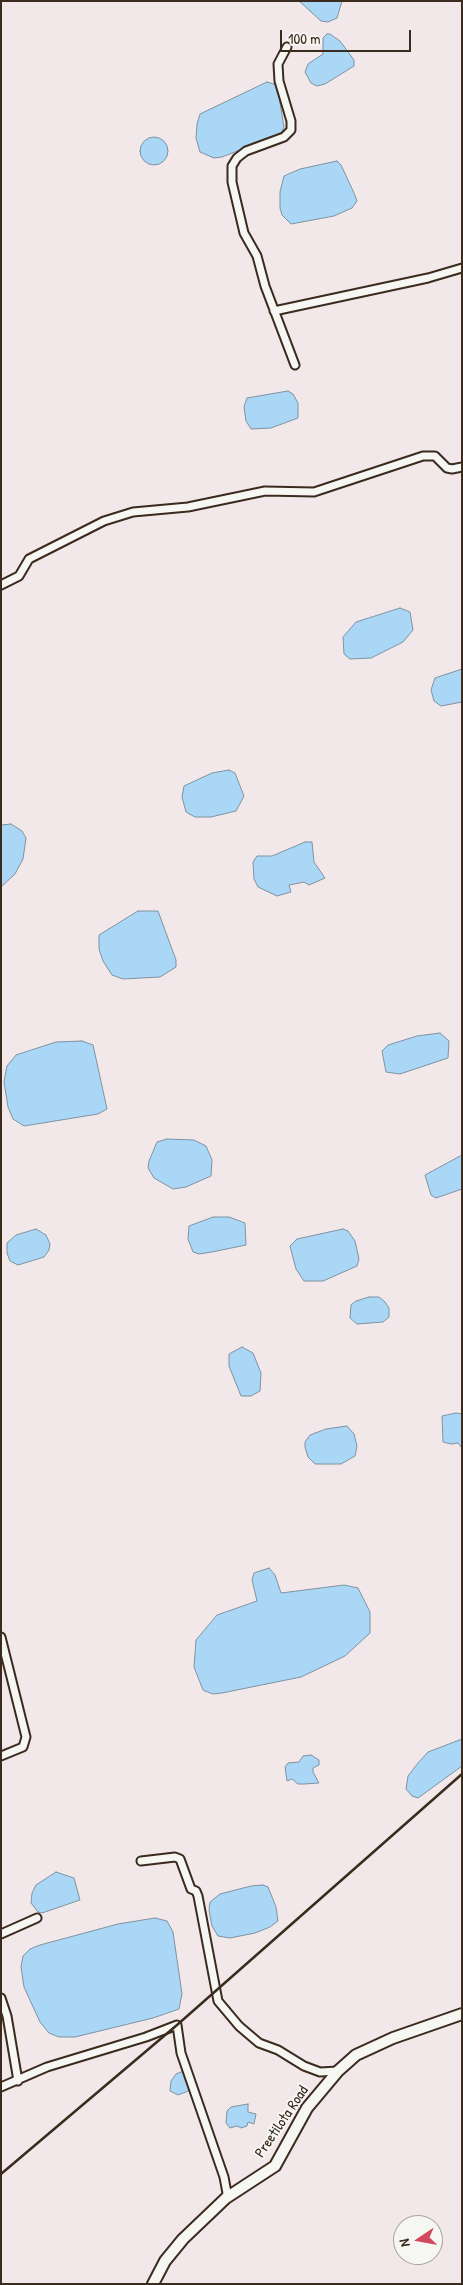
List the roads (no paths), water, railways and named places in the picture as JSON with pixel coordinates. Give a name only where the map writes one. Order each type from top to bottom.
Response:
[{"type":"main road","name":"Preetilota Road","points":[[153,2284],[166,2261],[182,2239],[226,2198],[274,2166],[307,2108],[338,2070],[356,2055],[394,2038],[462,2014]]},
{"type":"street","points":[[287,47],[278,64],[279,81],[291,121],[291,130],[284,137],[246,151],[236,158],[232,166],[232,182],[244,232],[258,256],[274,311],[295,365]]},
{"type":"street","points":[[274,311],[419,280],[462,268]]},
{"type":"street","points":[[1,585],[20,576],[29,559],[104,520],[132,512],[188,507],[265,491],[314,492],[423,456],[435,456],[447,468],[452,470],[462,468]]},
{"type":"street","points":[[1,1637],[26,1737],[23,1748],[1,1756]]},
{"type":"street","points":[[141,1861],[175,1857],[180,1859],[191,1889],[196,1890],[198,1896],[218,2001],[239,2026],[259,2043],[278,2050],[304,2066],[320,2072],[338,2070]]},
{"type":"street","points":[[1,1934],[37,1918]]},
{"type":"street","points":[[1,1998],[8,2016],[18,2081]]},
{"type":"street","points":[[1,2087],[46,2067],[146,2037],[177,2025],[181,2053],[224,2177],[227,2192],[226,2198]]},
{"type":"water","points":[[299,1],[342,1],[337,18],[328,22],[321,21]]},
{"type":"water","points":[[327,34],[340,41],[354,60],[354,66],[325,84],[317,86],[311,83],[305,72],[308,64],[323,54],[323,38]]},
{"type":"water","points":[[267,82],[277,85],[284,127],[281,134],[222,157],[214,158],[200,152],[196,138],[200,114]]},
{"type":"water","points":[[154,137],[164,141],[168,151],[164,161],[154,165],[144,161],[140,151],[144,141]]},
{"type":"water","points":[[337,161],[341,165],[357,201],[352,208],[334,216],[291,224],[282,215],[280,208],[280,192],[284,176],[300,169]]},
{"type":"water","points":[[288,391],[293,394],[298,403],[298,418],[271,428],[251,429],[246,421],[244,407],[247,398]]},
{"type":"water","points":[[400,608],[410,612],[413,630],[403,642],[371,658],[350,659],[344,654],[343,637],[356,622]]},
{"type":"water","points":[[462,669],[462,702],[441,706],[434,701],[431,690],[435,678]]},
{"type":"water","points":[[229,770],[235,773],[244,796],[236,811],[211,817],[195,817],[186,812],[182,797],[184,786],[212,773]]},
{"type":"water","points":[[11,824],[22,831],[26,838],[23,859],[15,874],[1,887],[1,825]]},
{"type":"water","points":[[305,842],[312,842],[314,862],[325,878],[309,885],[304,882],[289,885],[291,892],[277,896],[258,887],[254,879],[253,862],[257,856],[272,856]]},
{"type":"water","points":[[138,911],[158,911],[176,960],[176,967],[160,977],[123,979],[112,975],[103,961],[99,949],[99,935]]},
{"type":"water","points":[[440,1033],[449,1041],[448,1058],[400,1074],[386,1072],[382,1051],[388,1045],[417,1036]]},
{"type":"water","points":[[82,1041],[93,1045],[107,1109],[98,1114],[24,1126],[13,1119],[8,1107],[4,1082],[7,1066],[16,1055],[56,1042]]},
{"type":"water","points":[[167,1139],[194,1140],[206,1146],[212,1160],[211,1176],[186,1187],[173,1189],[154,1178],[148,1168],[149,1161],[157,1142]]},
{"type":"water","points":[[462,1155],[462,1189],[436,1198],[431,1195],[425,1175]]},
{"type":"water","points":[[213,1217],[229,1217],[245,1223],[246,1245],[199,1254],[193,1252],[188,1239],[189,1226]]},
{"type":"water","points":[[36,1229],[46,1235],[50,1244],[49,1250],[44,1257],[18,1265],[10,1261],[7,1253],[7,1243],[16,1235]]},
{"type":"water","points":[[343,1229],[348,1231],[355,1241],[359,1259],[357,1266],[323,1281],[304,1281],[296,1269],[290,1246],[297,1239]]},
{"type":"water","points":[[369,1297],[379,1297],[385,1302],[389,1308],[389,1317],[383,1322],[357,1324],[350,1318],[351,1305],[356,1301]]},
{"type":"water","points":[[242,1347],[253,1353],[261,1373],[260,1391],[251,1396],[241,1396],[229,1366],[229,1354]]},
{"type":"water","points":[[456,1413],[462,1414],[462,1448],[458,1443],[443,1442],[442,1416]]},
{"type":"water","points":[[347,1426],[354,1434],[357,1446],[355,1456],[341,1464],[315,1464],[308,1457],[305,1442],[310,1435],[326,1429]]},
{"type":"water","points":[[269,1568],[275,1575],[281,1593],[344,1585],[358,1588],[370,1612],[370,1633],[345,1656],[301,1677],[222,1693],[213,1694],[203,1690],[194,1667],[196,1640],[217,1615],[257,1601],[252,1580],[254,1573]]},
{"type":"water","points":[[462,1739],[462,1766],[418,1798],[412,1796],[406,1789],[408,1776],[418,1763],[428,1752]]},
{"type":"water","points":[[311,1755],[319,1760],[319,1765],[313,1768],[313,1772],[319,1783],[298,1784],[292,1779],[287,1781],[285,1767],[288,1763],[299,1762],[303,1756]]},
{"type":"water","points":[[56,1872],[74,1878],[80,1900],[42,1913],[38,1912],[31,1903],[32,1893],[36,1885]]},
{"type":"water","points":[[263,1885],[268,1887],[276,1907],[278,1921],[270,1927],[255,1933],[230,1938],[218,1936],[212,1926],[209,1910],[210,1902],[220,1894]]},
{"type":"water","points":[[155,1918],[167,1921],[173,1932],[182,1994],[179,2009],[153,2018],[75,2037],[59,2037],[49,2033],[40,2022],[24,1987],[21,1967],[23,1956],[30,1949],[40,1945],[118,1924]]},
{"type":"water","points":[[186,2070],[191,2090],[178,2095],[170,2091],[171,2081],[176,2074]]},
{"type":"water","points":[[248,2104],[248,2112],[256,2114],[254,2124],[248,2122],[247,2126],[241,2128],[237,2126],[230,2128],[226,2123],[227,2111],[231,2107]]},
{"type":"railway","points":[[1,2174],[177,2025],[462,1774]]}]
